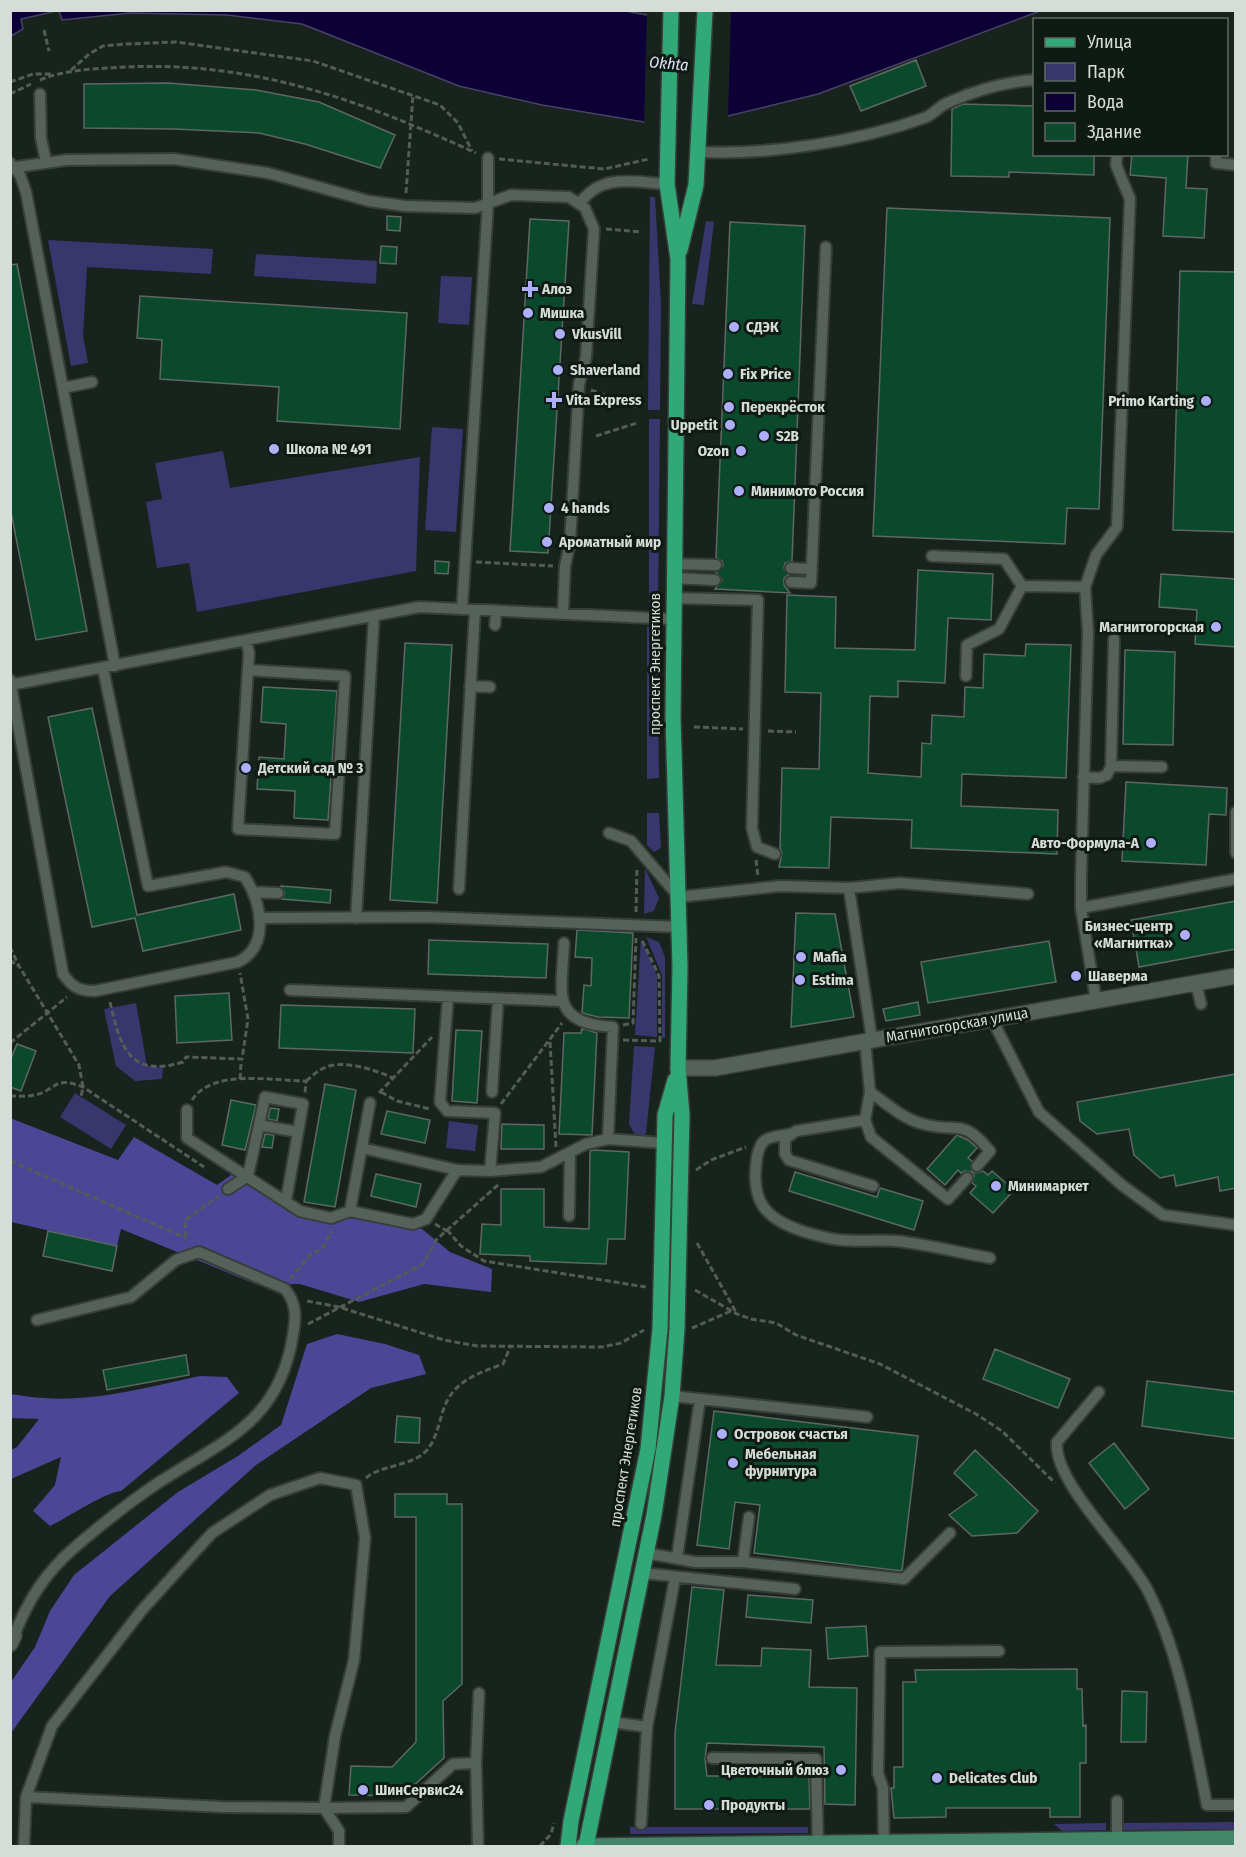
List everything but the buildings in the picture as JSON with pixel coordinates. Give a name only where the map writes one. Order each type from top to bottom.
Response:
[{"type":"main road","name":"проспект Энергетиков","points":[[585,1846],[646,1553],[672,1396],[681,1230],[682,1115],[678,1068],[679,897],[674,795],[673,619],[678,259],[667,184],[666,143],[671,10]]},
{"type":"main road","name":"проспект Энергетиков","points":[[678,259],[696,185],[705,10]]},
{"type":"main road","name":"проспект Энергетиков","points":[[568,1846],[571,1821],[648,1449],[660,1329],[665,1115],[678,1068]]},
{"type":"street","name":"Магнитогорская улица","points":[[678,1068],[716,1068],[1236,976]]},
{"type":"street","points":[[585,1846],[1117,1843],[1236,1838]]},
{"type":"lane","points":[[699,147],[745,152],[844,140],[927,118],[944,104],[990,87],[1033,80]]},
{"type":"lane","points":[[40,94],[42,166]]},
{"type":"lane","points":[[1096,1000],[1081,908],[1088,632],[1085,587],[1096,555],[1117,528],[1130,199],[1116,165],[1117,156]]},
{"type":"lane","points":[[1216,156],[1216,164],[1236,165]]},
{"type":"lane","points":[[462,609],[488,203],[488,158]]},
{"type":"lane","points":[[115,666],[26,192],[12,166],[174,159],[268,173],[369,201],[459,213],[522,194],[569,197],[580,203],[590,216],[594,229],[586,357],[579,384],[570,543],[565,566],[563,614]]},
{"type":"lane","points":[[580,203],[595,186],[607,182],[667,184]]},
{"type":"lane","points":[[791,582],[811,583],[826,247]]},
{"type":"lane","points":[[63,387],[92,381]]},
{"type":"lane","points":[[932,556],[1004,559],[1022,586]]},
{"type":"lane","points":[[673,571],[716,565]]},
{"type":"lane","points":[[791,568],[812,569]]},
{"type":"lane","points":[[673,571],[715,580]]},
{"type":"lane","points":[[1022,586],[1085,587]]},
{"type":"lane","points":[[966,676],[967,645],[999,629],[1022,586]]},
{"type":"lane","points":[[673,598],[758,600],[752,828],[757,847],[775,854]]},
{"type":"lane","points":[[103,668],[148,886],[226,872],[245,876],[254,891],[259,918],[257,945],[250,956],[238,962],[84,991],[74,987],[63,974],[11,683],[115,666],[419,607],[673,619]]},
{"type":"lane","points":[[459,889],[475,610]]},
{"type":"lane","points":[[495,625],[496,611]]},
{"type":"lane","points":[[356,918],[374,616]]},
{"type":"lane","points":[[1083,777],[1099,778],[1107,775],[1111,766],[1114,639]]},
{"type":"lane","points":[[246,640],[248,670],[238,829],[335,834],[345,676],[248,670]]},
{"type":"lane","points":[[470,686],[490,687]]},
{"type":"lane","points":[[1111,766],[1162,767]]},
{"type":"lane","points":[[1236,812],[1236,853]]},
{"type":"lane","points":[[609,833],[631,841],[679,897],[707,896],[760,888],[849,888],[900,883],[1028,894]]},
{"type":"lane","points":[[1081,908],[1236,879]]},
{"type":"lane","points":[[849,888],[868,1040],[870,1092],[867,1129],[876,1144],[948,1199],[967,1178]]},
{"type":"lane","points":[[254,891],[278,893]]},
{"type":"lane","points":[[259,918],[426,918],[679,927]]},
{"type":"lane","points":[[564,943],[562,1002],[574,1019],[591,1026],[613,1027],[608,1139]]},
{"type":"lane","points":[[1196,983],[1201,1004]]},
{"type":"lane","points":[[290,990],[562,1002]]},
{"type":"lane","points":[[448,997],[439,1091],[440,1102],[447,1111],[495,1113],[490,1172]]},
{"type":"lane","points":[[492,1092],[498,1000]]},
{"type":"lane","points":[[994,1018],[997,1029],[1039,1112],[1123,1186],[1163,1215],[1236,1225]]},
{"type":"lane","points":[[870,1092],[906,1117],[921,1124],[966,1128],[990,1151],[977,1166]]},
{"type":"lane","points":[[228,1190],[248,1176],[265,1097],[303,1104],[286,1201]]},
{"type":"lane","points":[[350,1211],[370,1103]]},
{"type":"lane","points":[[187,1110],[187,1138],[300,1211],[331,1218],[350,1211],[413,1224],[420,1222],[432,1214],[457,1170]]},
{"type":"lane","points":[[866,1120],[766,1138],[760,1144],[755,1176],[756,1194],[774,1219],[830,1238],[904,1242],[990,1258]]},
{"type":"lane","points":[[259,1125],[298,1132]]},
{"type":"lane","points":[[790,1134],[784,1146],[789,1160],[873,1186]]},
{"type":"lane","points":[[362,1148],[457,1170],[490,1172],[541,1167],[559,1160],[586,1144],[608,1139],[664,1143]]},
{"type":"lane","points":[[569,1216],[570,1153]]},
{"type":"lane","points":[[12,1640],[28,1602],[39,1586],[73,1549],[157,1484],[211,1452],[256,1418],[277,1388],[289,1362],[296,1310],[293,1299],[285,1289],[199,1252],[176,1260],[131,1297],[37,1320]]},
{"type":"lane","points":[[1099,1392],[1057,1442],[1062,1469],[1071,1485],[1146,1588],[1168,1640],[1194,1741],[1207,1805],[1236,1805]]},
{"type":"lane","points":[[672,1396],[867,1417]]},
{"type":"lane","points":[[677,1558],[700,1399]]},
{"type":"lane","points":[[24,1846],[26,1797],[52,1726],[142,1610],[212,1533],[270,1495],[320,1478],[356,1485],[365,1538],[354,1660],[335,1736],[324,1808],[339,1831],[339,1846]]},
{"type":"lane","points":[[743,1562],[749,1517]]},
{"type":"lane","points":[[646,1553],[695,1562],[743,1562],[904,1579],[950,1533]]},
{"type":"lane","points":[[642,1573],[738,1590],[795,1589]]},
{"type":"lane","points":[[641,1824],[647,1727],[675,1578]]},
{"type":"lane","points":[[10,1621],[12,1640]]},
{"type":"lane","points":[[884,1844],[883,1788],[879,1773],[880,1652],[999,1651]]},
{"type":"lane","points":[[478,1846],[476,1763],[479,1693]]},
{"type":"lane","points":[[611,1722],[647,1727]]},
{"type":"lane","points":[[712,1758],[816,1760],[818,1844]]},
{"type":"lane","points":[[26,1797],[223,1807],[406,1807],[453,1764],[476,1763]]},
{"type":"lane","points":[[1117,1801],[1117,1843]]},
{"type":"path","points":[[44,30],[49,51]]},
{"type":"path","points":[[70,72],[89,54],[103,46],[176,42],[313,61],[414,94],[440,105],[458,123],[472,151]]},
{"type":"path","points":[[10,82],[33,74],[150,66],[231,72],[277,80],[348,99],[411,123],[488,158],[604,169],[649,159]]},
{"type":"path","points":[[10,94],[55,74]]},
{"type":"path","points":[[406,195],[414,94]]},
{"type":"path","points":[[609,230],[642,231]]},
{"type":"path","points":[[588,389],[637,407]]},
{"type":"path","points":[[596,436],[637,423]]},
{"type":"path","points":[[465,561],[554,566]]},
{"type":"path","points":[[757,847],[755,868],[760,888]]},
{"type":"path","points":[[613,1027],[633,1023],[638,849]]},
{"type":"path","points":[[612,1040],[660,1041],[659,976],[636,926]]},
{"type":"path","points":[[10,947],[47,1015],[74,1055],[83,1088],[81,1097]]},
{"type":"path","points":[[10,960],[19,966]]},
{"type":"path","points":[[108,988],[120,1043],[134,1060],[151,1065],[167,1065],[183,1062],[186,1057],[242,1059],[248,1019],[238,962]]},
{"type":"path","points":[[10,1043],[15,1036],[47,1015],[74,987]]},
{"type":"path","points":[[495,1113],[550,1041],[569,1012]]},
{"type":"path","points":[[370,1103],[446,1023]]},
{"type":"path","points":[[550,1041],[555,1142],[559,1160]]},
{"type":"path","points":[[240,1079],[241,1064]]},
{"type":"path","points":[[187,1110],[193,1097],[211,1082],[240,1079],[306,1081],[323,1068],[344,1066],[373,1069],[393,1078]]},
{"type":"path","points":[[303,1104],[306,1081]]},
{"type":"path","points":[[10,1096],[37,1095],[52,1084],[70,1082],[83,1088],[207,1168]]},
{"type":"path","points":[[381,1092],[397,1101],[447,1111]]},
{"type":"path","points":[[696,1170],[724,1154],[760,1144]]},
{"type":"path","points":[[10,1161],[186,1238],[199,1252]]},
{"type":"path","points":[[293,1332],[423,1264],[436,1240],[515,1170]]},
{"type":"path","points":[[186,1238],[185,1220],[212,1202]]},
{"type":"path","points":[[338,1215],[322,1249],[306,1258],[285,1289],[309,1303],[339,1307],[444,1340],[477,1346],[602,1347],[621,1343],[644,1330]]},
{"type":"path","points":[[447,1230],[461,1246],[484,1261],[647,1287]]},
{"type":"path","points":[[697,1243],[737,1314]]},
{"type":"path","points":[[695,1290],[737,1314],[776,1323],[796,1335],[880,1364],[912,1380],[1002,1431],[1053,1482],[1071,1485]]},
{"type":"path","points":[[693,1328],[731,1311]]},
{"type":"path","points":[[356,1485],[370,1474],[399,1466],[428,1450],[445,1403],[457,1385],[503,1364],[511,1346]]},
{"type":"path","points":[[540,1846],[551,1834],[555,1821]]},
{"type":"green space","points":[[650,197],[655,197],[661,304],[660,410],[648,410]]},
{"type":"green space","points":[[706,221],[714,222],[704,305],[692,304]]},
{"type":"green space","points":[[48,240],[213,249],[211,274],[87,267],[83,336],[88,363],[71,366]]},
{"type":"green space","points":[[256,254],[377,261],[376,284],[254,276]]},
{"type":"green space","points":[[441,276],[472,277],[469,325],[438,323]]},
{"type":"green space","points":[[649,419],[660,419],[658,601],[649,608]]},
{"type":"green space","points":[[432,427],[463,429],[456,532],[425,530]]},
{"type":"green space","points":[[223,451],[230,488],[420,457],[416,571],[197,612],[189,563],[157,568],[146,502],[162,499],[155,463]]},
{"type":"green space","points":[[647,626],[657,634],[659,778],[647,779]]},
{"type":"green space","points":[[647,813],[659,813],[661,848],[654,852],[647,845]]},
{"type":"green space","points":[[645,868],[659,898],[654,911],[644,914]]},
{"type":"green space","points":[[646,937],[659,942],[665,957],[665,1038],[662,1038],[662,975]]},
{"type":"green space","points":[[641,939],[657,976],[657,1037],[635,1035]]},
{"type":"green space","points":[[136,1003],[147,1066],[163,1068],[162,1079],[135,1081],[116,1066],[104,1009]]},
{"type":"green space","points":[[634,1046],[655,1047],[646,1133],[643,1136],[634,1133],[629,1124]]},
{"type":"green space","points":[[75,1093],[126,1125],[111,1149],[60,1117]]},
{"type":"green space","points":[[449,1121],[478,1125],[475,1151],[446,1148]]},
{"type":"green space","points":[[1235,1822],[1235,1829],[1122,1830],[1122,1823]]},
{"type":"green space","points":[[1106,1823],[1106,1830],[1062,1831],[1054,1824]]},
{"type":"green space","points":[[630,1827],[808,1827],[808,1833],[630,1834]]},
{"type":"shaded area","points":[[10,1118],[118,1160],[134,1137],[217,1185],[234,1173],[301,1216],[349,1216],[422,1229],[450,1252],[492,1269],[491,1292],[424,1284],[359,1302],[300,1284],[258,1285],[121,1229],[117,1246],[11,1222]]},
{"type":"shaded area","points":[[337,1334],[385,1344],[419,1355],[426,1374],[371,1388],[256,1465],[110,1596],[11,1733],[11,1682],[35,1647],[50,1611],[74,1575],[178,1492],[238,1456],[281,1425],[307,1344]]},
{"type":"shaded area","points":[[200,1376],[227,1377],[239,1393],[121,1491],[96,1500],[50,1526],[33,1511],[55,1485],[61,1457],[11,1479],[11,1450],[17,1447],[39,1419],[11,1418],[11,1394],[36,1398],[83,1398]]},
{"type":"water","points":[[11,10],[57,11],[21,19],[23,29],[11,36]]},
{"type":"water","name":"Okhta","points":[[620,10],[647,15],[731,10],[1040,11],[818,94],[728,116],[644,122],[542,105],[459,86],[302,24],[227,15],[130,13],[62,20],[59,11]]},
{"type":"pier","points":[[731,11],[728,119],[644,125],[647,12]]},
{"type":"place","name":"Алоэ","points":[[530,289]]},
{"type":"place","name":"Мишка","points":[[528,313]]},
{"type":"place","name":"СДЭК","points":[[734,327]]},
{"type":"place","name":"VkusVill","points":[[560,334]]},
{"type":"place","name":"Shaverland","points":[[558,370]]},
{"type":"place","name":"Fix Price","points":[[728,374]]},
{"type":"place","name":"Vita Express","points":[[554,400]]},
{"type":"place","name":"Primo Karting","points":[[1206,401]]},
{"type":"place","name":"Перекрёсток","points":[[729,407]]},
{"type":"place","name":"Uppetit","points":[[730,425]]},
{"type":"place","name":"S2B","points":[[764,436]]},
{"type":"place","name":"Школа № 491","points":[[274,449]]},
{"type":"place","name":"Ozon","points":[[741,451]]},
{"type":"place","name":"Минимото Россия","points":[[739,491]]},
{"type":"place","name":"4 hands","points":[[549,508]]},
{"type":"place","name":"Ароматный мир","points":[[547,542]]},
{"type":"place","name":"Магнитогорская","points":[[1216,627]]},
{"type":"place","name":"Детский сад № 3","points":[[246,768]]},
{"type":"place","name":"Авто-Формула-А","points":[[1151,843]]},
{"type":"place","name":"Бизнес-центр «Магнитка»","points":[[1185,935]]},
{"type":"place","name":"Mafia","points":[[801,957]]},
{"type":"place","name":"Шаверма","points":[[1076,976]]},
{"type":"place","name":"Estima","points":[[800,980]]},
{"type":"place","name":"Минимаркет","points":[[996,1186]]},
{"type":"place","name":"Островок счастья","points":[[722,1434]]},
{"type":"place","name":"Мебельная фурнитура","points":[[733,1463]]},
{"type":"place","name":"Цветочный блюз","points":[[841,1770]]},
{"type":"place","name":"Delicates Club","points":[[937,1778]]},
{"type":"place","name":"ШинCервис24","points":[[363,1790]]},
{"type":"place","name":"Продукты","points":[[709,1805]]}]
